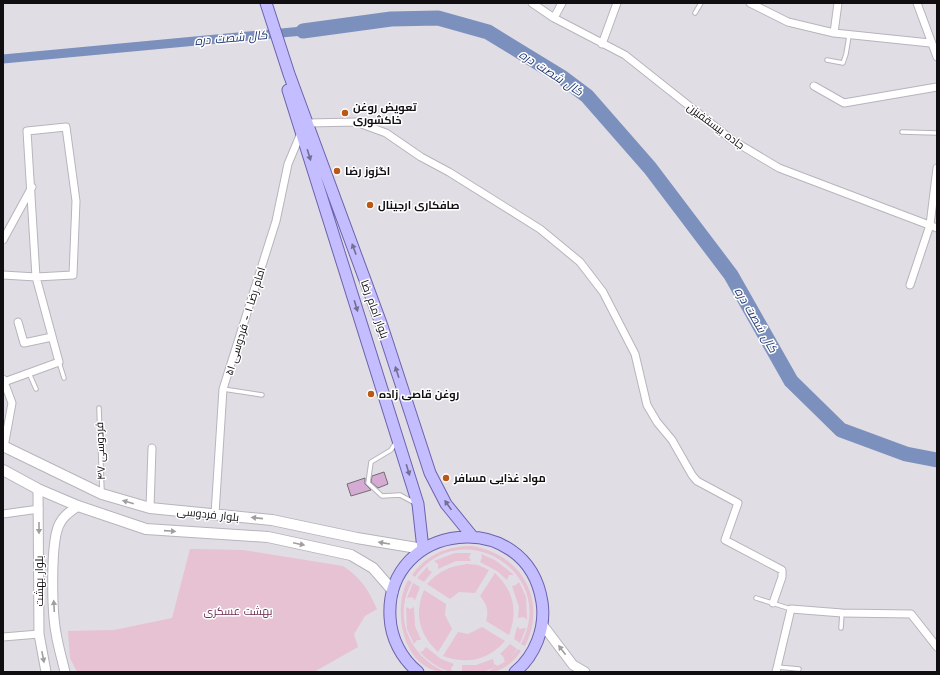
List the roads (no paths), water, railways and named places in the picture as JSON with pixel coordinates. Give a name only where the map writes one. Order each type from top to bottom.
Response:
[{"type":"main road","points":[[259,3],[286,76]]},
{"type":"main road","points":[[266,3],[286,76]]},
{"type":"main road","name":"بلوار امام رضا","points":[[286,76],[382,326],[430,473],[446,504],[472,536]]},
{"type":"main road","name":"بلوار امام رضا","points":[[305,128],[365,332],[418,504],[423,549]]},
{"type":"main road","points":[[365,332],[382,326]]},
{"type":"main road","name":"بلوار فردوسی","points":[[4,446],[102,494],[150,508],[272,520],[357,538],[423,549]]},
{"type":"main road","name":"بلوار فردوسی","points":[[3,470],[38,489],[78,506],[146,529],[268,537],[351,555],[373,568],[393,591]]},
{"type":"main road","points":[[418,672],[400,652],[392,633],[390,612],[396,581],[407,564],[423,549],[452,537],[472,536],[483,537],[502,544],[526,564],[537,583],[542,603],[542,624],[536,644],[519,671]]},
{"type":"street","name":"جاده بیسقفیزن","points":[[532,3],[554,18],[625,55],[732,140],[779,168],[934,227]]},
{"type":"street","points":[[554,18],[562,3]]},
{"type":"street","points":[[602,44],[616,3]]},
{"type":"street","points":[[750,3],[788,22],[834,33],[849,36],[930,43]]},
{"type":"street","points":[[834,33],[838,3]]},
{"type":"street","points":[[916,3],[930,43],[937,54]]},
{"type":"street","points":[[814,86],[844,103],[937,86]]},
{"type":"street","points":[[305,128],[356,122],[386,134],[540,229],[580,262],[603,292],[635,354],[647,405],[657,422],[672,440],[697,481],[738,503],[725,540],[782,570],[782,577],[773,603]]},
{"type":"street","points":[[3,275],[36,277],[72,275],[76,201],[66,127],[28,131],[36,277],[59,362],[4,380],[12,403],[4,446]]},
{"type":"street","name":"امام رضا ۱ - فردوسی ۵۱","points":[[215,514],[223,390],[276,221],[288,164],[305,128]]},
{"type":"street","points":[[910,285],[934,227],[937,168]]},
{"type":"street","points":[[3,240],[32,187]]},
{"type":"street","points":[[18,322],[24,343],[52,337]]},
{"type":"street","points":[[150,508],[152,448]]},
{"type":"street","name":"بلوار بهشت","points":[[38,489],[39,634],[46,672]]},
{"type":"street","name":"بلوار بهشت","points":[[65,672],[55,632],[53,583],[55,537],[59,524],[68,513],[78,506]]},
{"type":"street","points":[[3,514],[39,509]]},
{"type":"street","points":[[777,670],[791,609],[842,614],[911,614],[937,646]]},
{"type":"street","points":[[542,624],[573,665],[585,672]]},
{"type":"street","points":[[3,637],[39,634]]},
{"type":"lane","points":[[695,13],[701,3]]},
{"type":"lane","points":[[827,60],[843,63],[849,36]]},
{"type":"lane","points":[[902,132],[937,132]]},
{"type":"lane","points":[[59,362],[64,378]]},
{"type":"lane","points":[[29,373],[36,389]]},
{"type":"lane","points":[[223,390],[262,395]]},
{"type":"lane","name":"فردوسی ۴۷","points":[[99,408],[102,494]]},
{"type":"lane","points":[[398,440],[391,450],[371,462],[368,483],[382,496],[400,495],[418,504]]},
{"type":"lane","points":[[756,598],[791,609]]},
{"type":"lane","points":[[841,628],[842,614]]},
{"type":"lane","points":[[777,670],[799,669]]},
{"type":"waterway","name":"کال شصت دره","points":[[303,31],[391,19],[438,18],[488,32],[563,78],[587,96],[650,168],[731,275],[791,381],[841,430],[906,454],[937,460]]},
{"type":"waterway","name":"کال شصت دره","points":[[3,59],[303,31]]},
{"type":"place","name":"تعویض روغن خاکشوری","points":[[345,113]]},
{"type":"place","name":"اگزوز رضا","points":[[337,171]]},
{"type":"place","name":"صافکاری ارجینال","points":[[370,205]]},
{"type":"place","name":"روغن قاصی زاده","points":[[371,394]]},
{"type":"place","name":"مواد غذایی مسافر","points":[[446,478]]},
{"type":"park label","name":"بهشت عسکری","points":[[238,611]]}]
